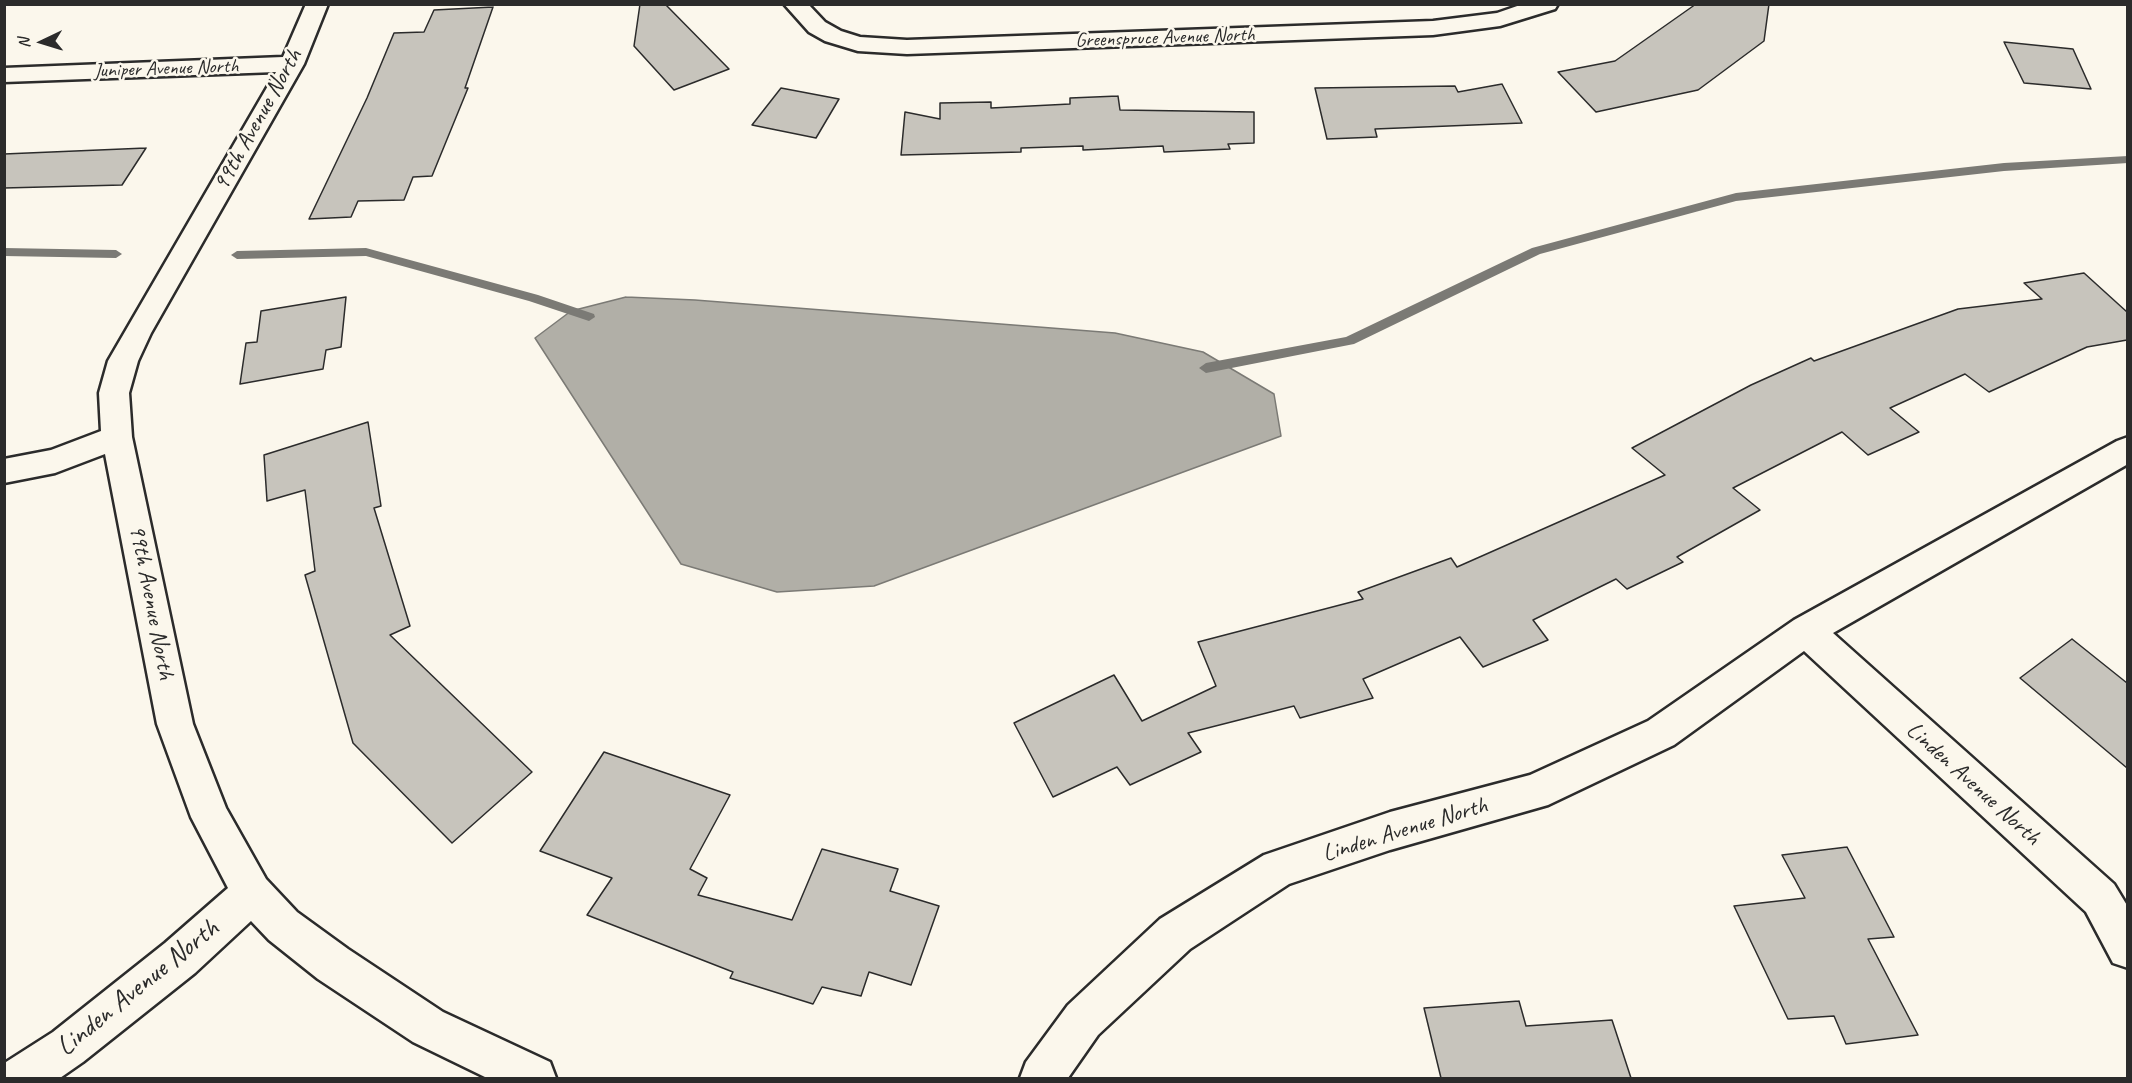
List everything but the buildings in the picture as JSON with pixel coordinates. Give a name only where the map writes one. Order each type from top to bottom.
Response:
[{"type":"street","name":"99th Avenue North","points":[[317,4],[292,64],[123,361],[114,393],[117,437],[175,724],[210,817],[252,894],[291,933],[428,1027],[534,1078]]},
{"type":"street","name":"Greenspruce Avenue North","points":[[795,4],[817,27],[833,36],[858,44],[907,47],[1433,28],[1500,20],[1546,4]]},
{"type":"street","name":"Juniper Avenue North","points":[[4,75],[292,64]]},
{"type":"street","points":[[4,471],[55,461],[117,437]]},
{"type":"street","name":"Linden Avenue North","points":[[1042,1078],[1083,1020],[1175,934],[1278,869],[1390,831],[1536,792],[1661,733],[1806,631],[2127,449]]},
{"type":"street","name":"Linden Avenue North","points":[[1806,631],[2100,898],[2127,948]]},
{"type":"street","name":"Linden Avenue North","points":[[22,1078],[68,1047],[180,958],[252,894]]},
{"type":"shaded area","points":[[626,297],[695,300],[1115,333],[1203,352],[1274,394],[1281,436],[874,586],[777,592],[681,564],[535,338],[571,311]]},
{"type":"waterway","points":[[1206,368],[1349,341],[1536,251],[1736,197],[2004,167],[2128,159]]},
{"type":"waterway","points":[[4,252],[116,254]]},
{"type":"waterway","points":[[237,255],[366,252],[533,298],[589,317]]}]
